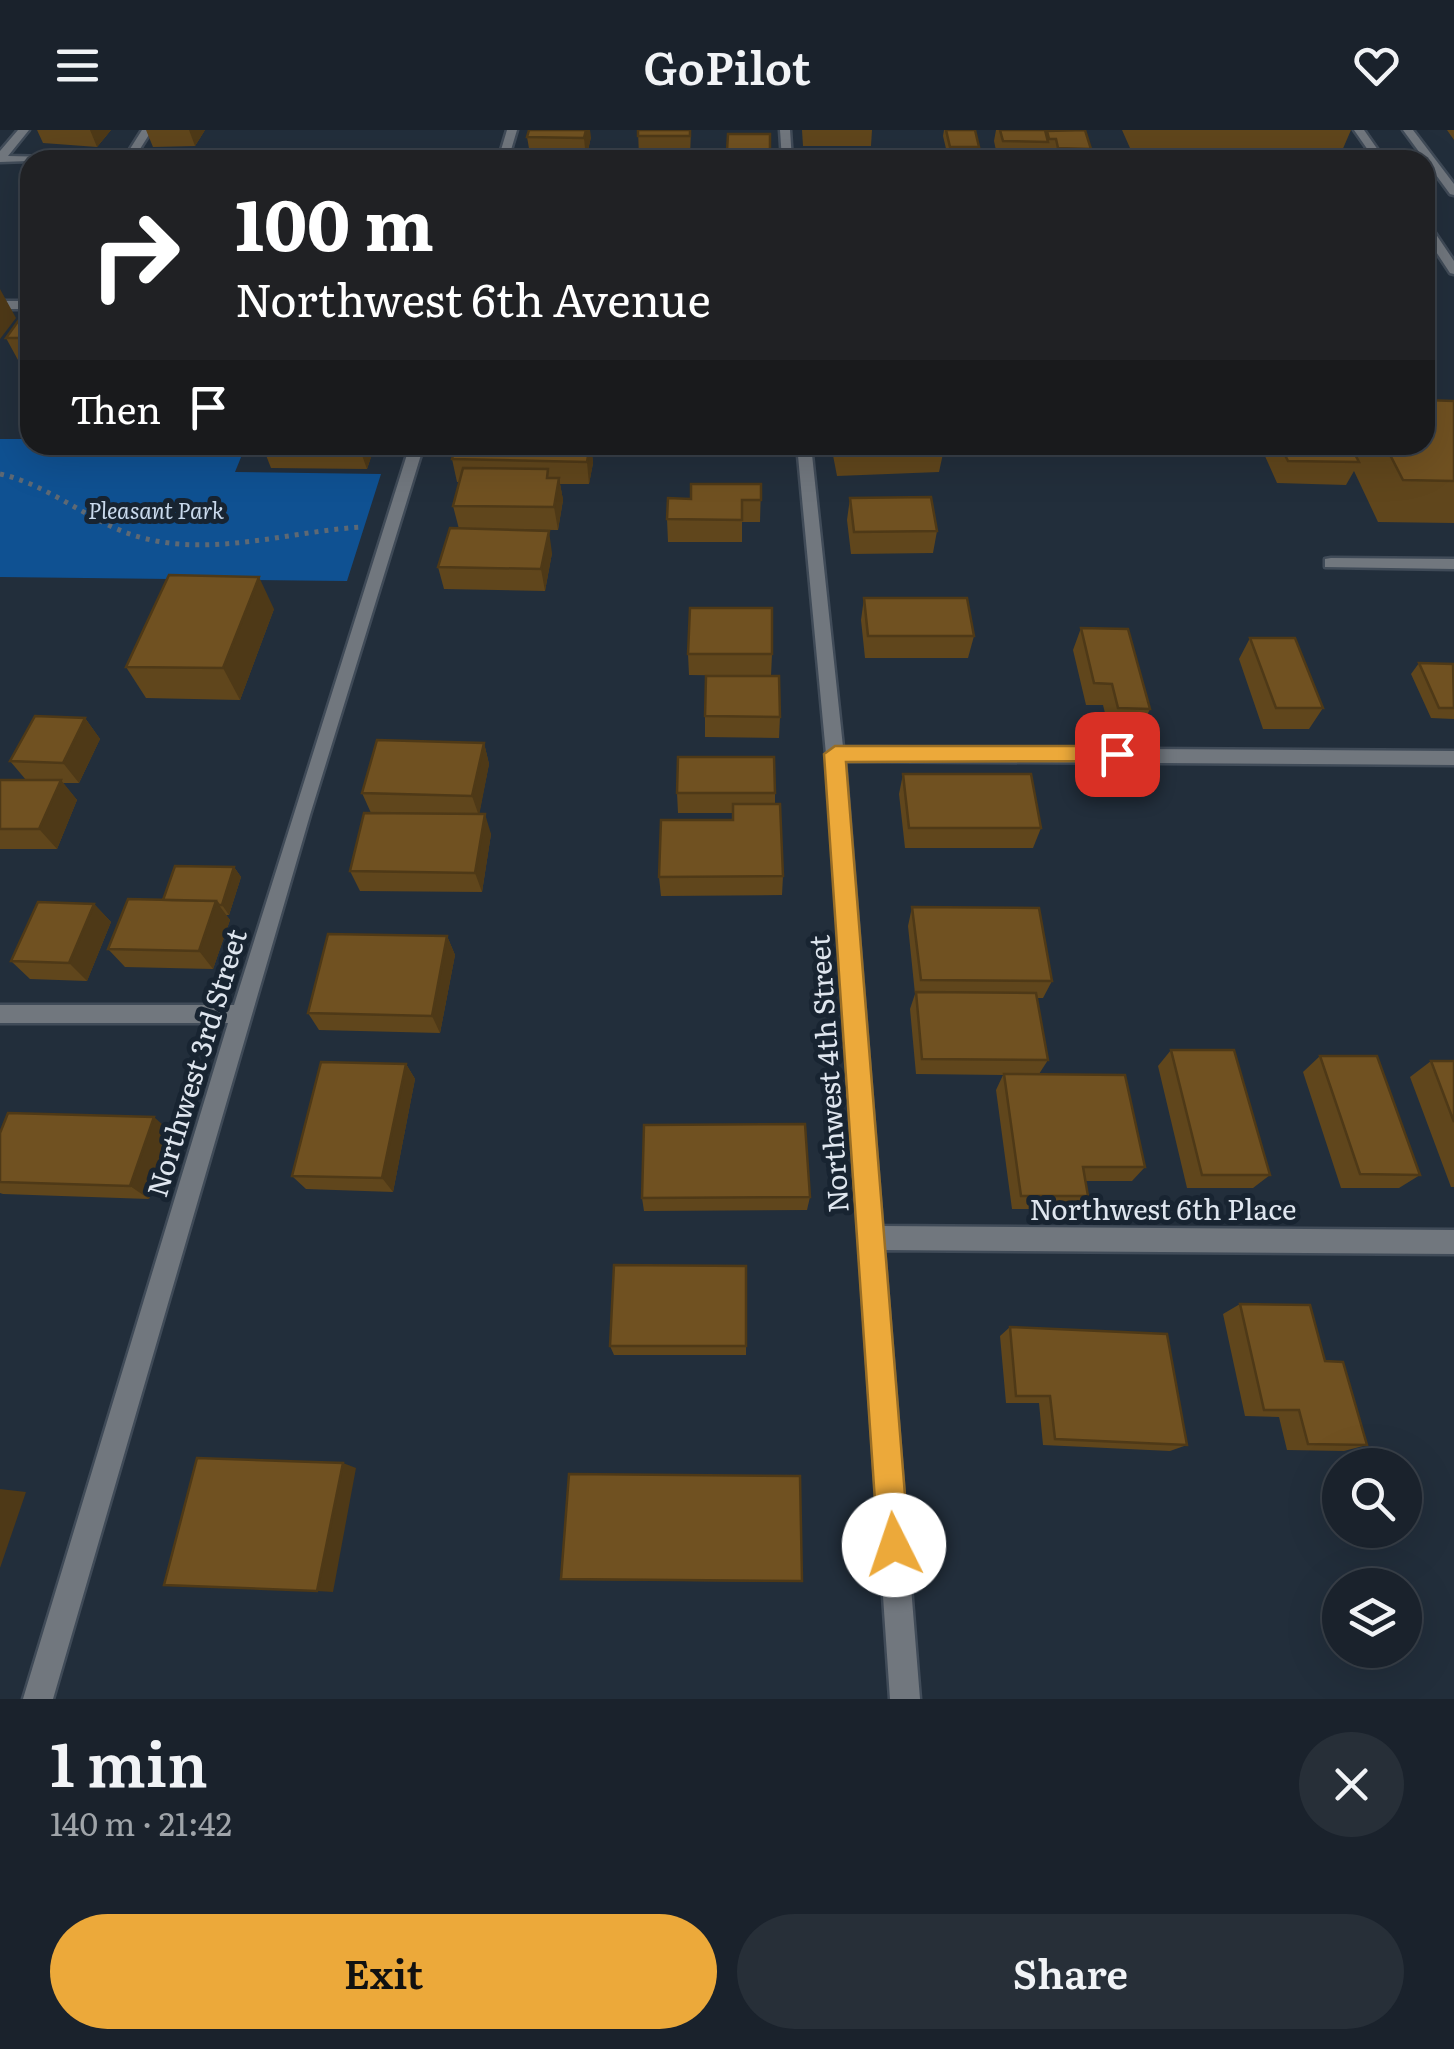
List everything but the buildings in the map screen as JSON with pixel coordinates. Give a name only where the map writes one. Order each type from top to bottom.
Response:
[{"type":"street","points":[[0,159],[24,130]]},
{"type":"street","points":[[1435,166],[1454,192]]},
{"type":"street","points":[[1435,241],[1454,270]]},
{"type":"street","name":"Northwest 3rd Street","points":[[38,1699],[414,455]]},
{"type":"street","name":"Northwest 4th Street","points":[[805,455],[835,754],[905,1699]]},
{"type":"street","points":[[1331,563],[1454,564]]},
{"type":"street","points":[[835,754],[1454,758]]},
{"type":"street","points":[[0,1014],[243,1014]]},
{"type":"street","name":"Northwest 6th Place","points":[[870,1238],[1454,1242]]},
{"type":"path","points":[[0,474],[51,488],[125,533],[153,540],[230,540],[370,527]]},
{"type":"green space","name":"Pleasant Park","points":[[0,439],[20,439],[20,455],[242,455],[235,472],[381,474],[347,581],[0,577]]},
{"type":"route","points":[[894,1545],[835,754],[1117,754]]}]
